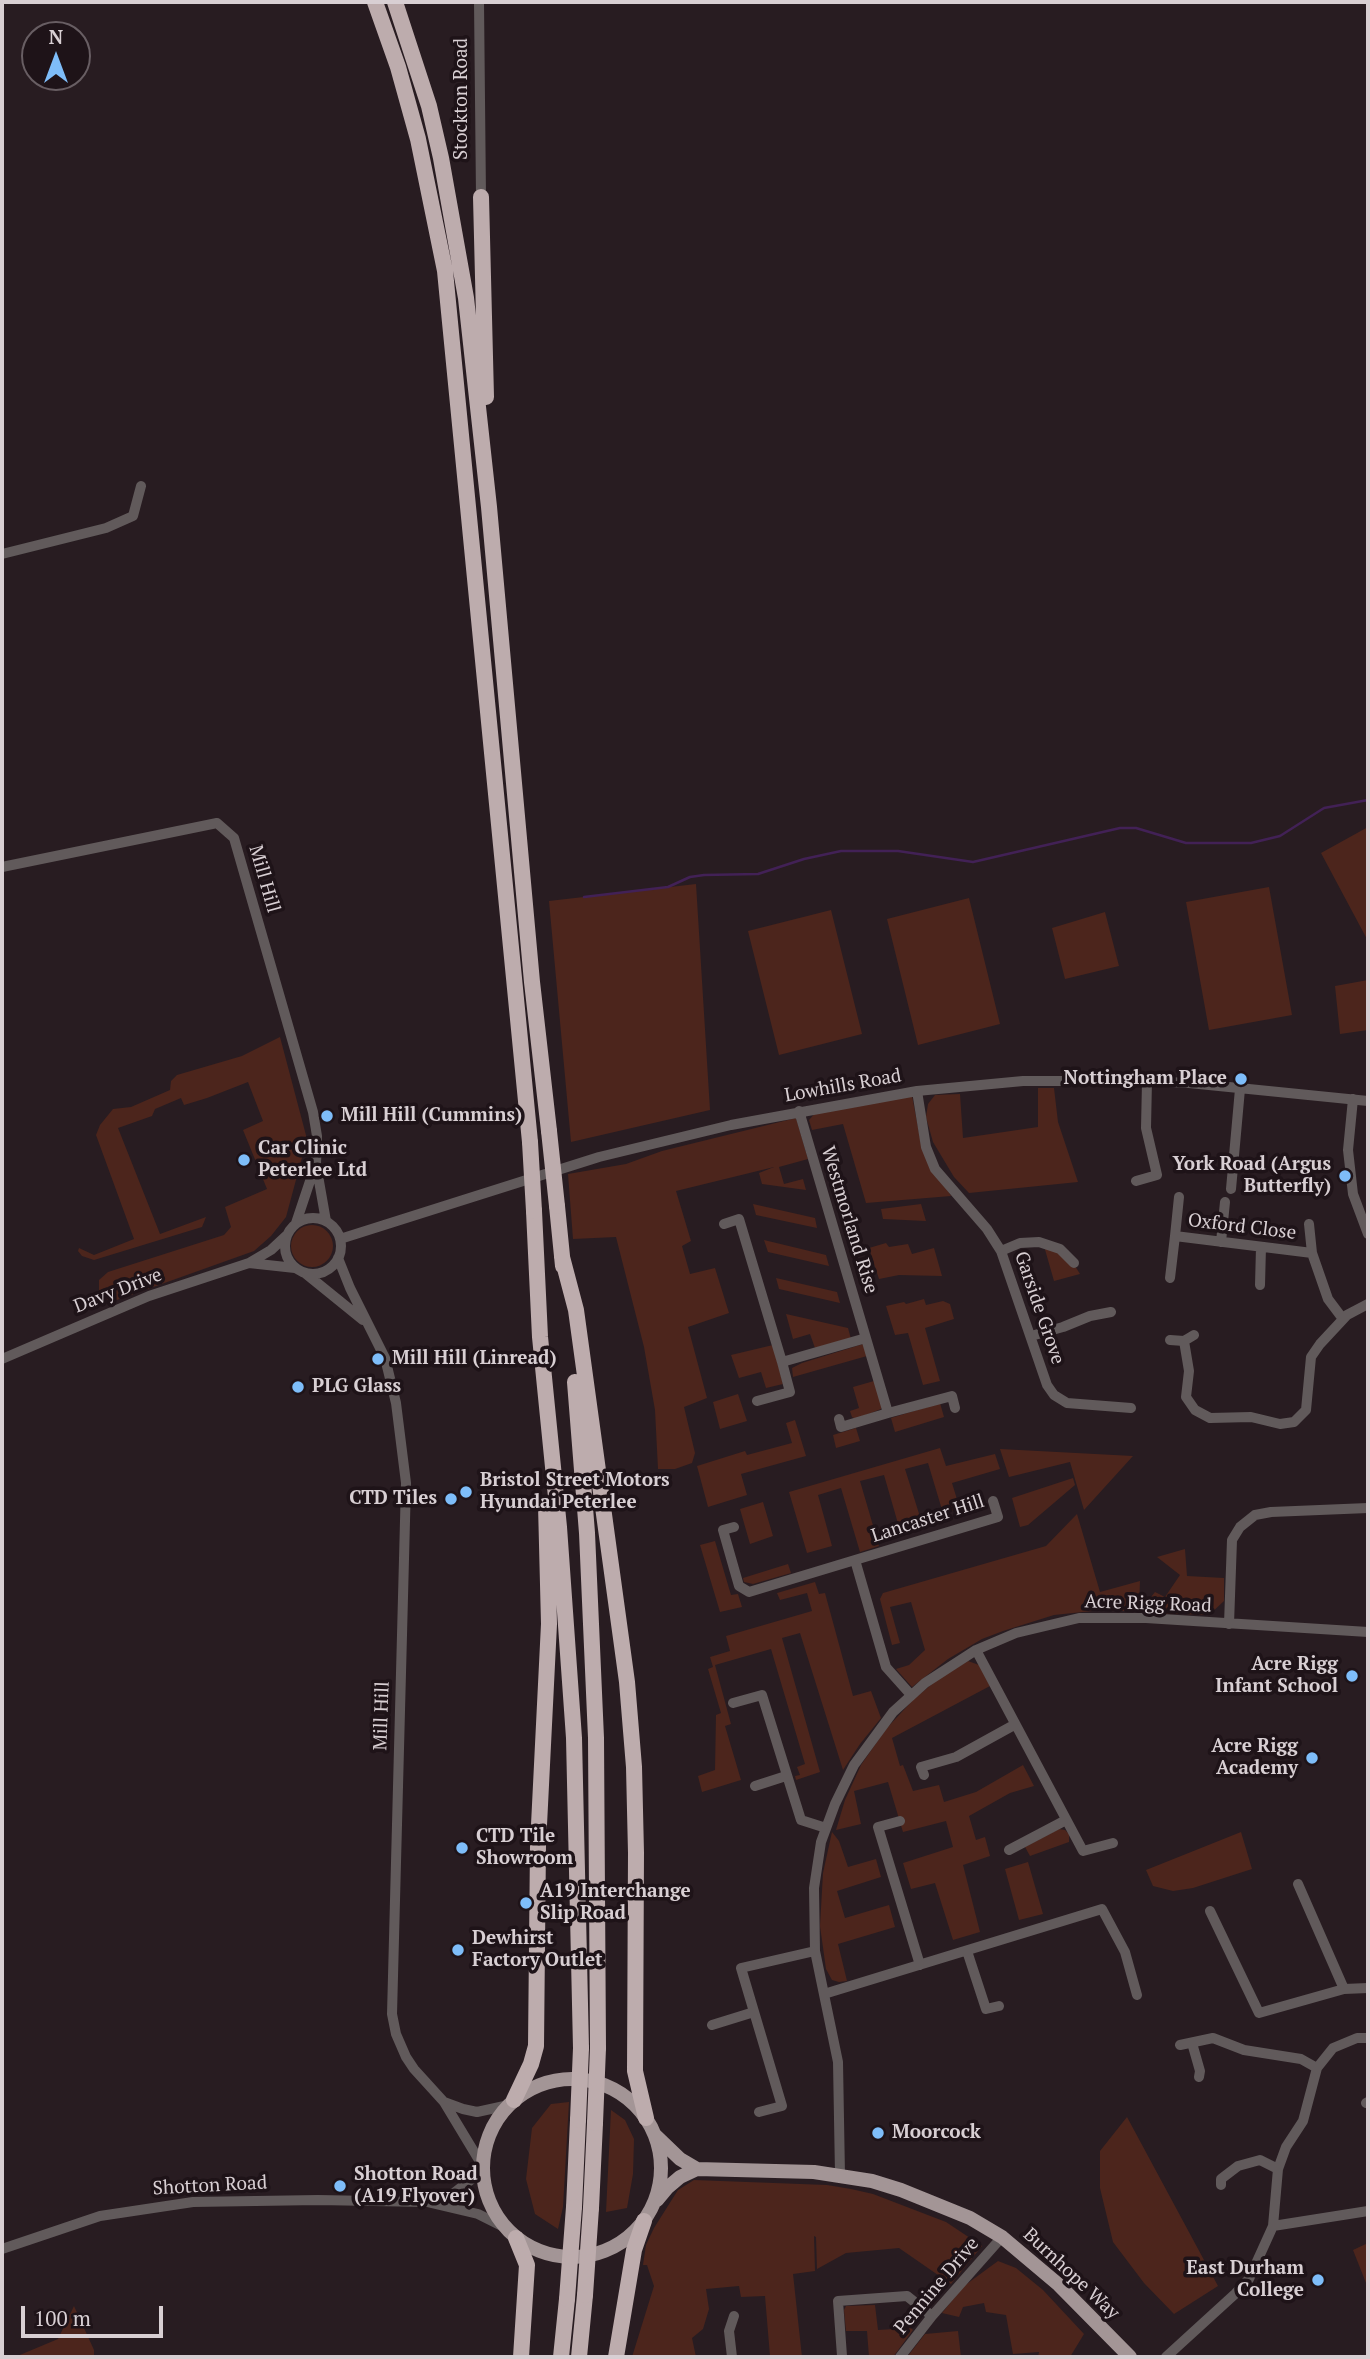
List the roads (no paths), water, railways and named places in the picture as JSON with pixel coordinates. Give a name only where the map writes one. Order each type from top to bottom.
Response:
[{"type":"highway","points":[[375,2],[398,67],[418,139],[445,271],[530,1142],[540,1337],[568,1635],[574,1738],[581,2048],[574,2207],[561,2357]]},
{"type":"highway","points":[[395,2],[429,106],[456,231],[489,508],[532,982],[579,1421],[596,1738],[598,2048],[591,2208],[579,2357]]},
{"type":"highway","points":[[481,197],[489,508]]},
{"type":"highway","points":[[562,1257],[576,1310],[628,1694],[636,1841],[635,2071],[646,2118]]},
{"type":"highway","points":[[512,2102],[531,2064],[536,2046],[538,1845],[549,1624],[547,1519],[541,1431],[545,1381]]},
{"type":"highway","points":[[616,2357],[634,2250],[644,2221]]},
{"type":"highway","points":[[510,2232],[527,2265],[521,2357]]},
{"type":"main road","points":[[579,2079],[617,2091],[631,2101],[646,2118],[654,2133],[680,2159],[697,2169],[667,2188],[644,2221],[623,2242],[589,2256],[563,2257],[538,2251],[510,2232],[488,2200],[482,2168],[490,2133],[512,2102],[544,2084],[579,2079]]},
{"type":"main road","points":[[654,2133],[661,2169],[654,2204]]},
{"type":"main road","name":"Burnhope Way","points":[[697,2169],[840,2175],[872,2181],[970,2218],[1002,2237],[1030,2259],[1130,2357]]},
{"type":"street","name":"Stockton Road","points":[[479,2],[481,197]]},
{"type":"street","points":[[2,554],[106,528],[133,516],[141,486]]},
{"type":"street","name":"Mill Hill","points":[[2,867],[217,823],[234,838],[313,1112],[317,1136],[316,1164],[326,1221]]},
{"type":"street","name":"Lowhills Road","points":[[340,1239],[599,1157],[799,1111],[917,1091],[1023,1081],[1147,1081],[1368,1101]]},
{"type":"street","points":[[1136,1181],[1157,1175],[1146,1128],[1147,1081]]},
{"type":"street","points":[[1231,1189],[1240,1089]]},
{"type":"street","name":"Garside Grove","points":[[917,1091],[921,1127],[935,1168],[987,1230],[1001,1251],[1047,1385],[1054,1395],[1067,1403],[1131,1408]]},
{"type":"street","points":[[1353,1099],[1348,1150],[1353,1194],[1368,1234]]},
{"type":"street","name":"Westmorland Rise","points":[[799,1111],[888,1413]]},
{"type":"street","name":"Mill Hill","points":[[296,1223],[316,1164]]},
{"type":"street","name":"Oxford Close","points":[[1180,1198],[1175,1236],[1312,1253],[1328,1299],[1343,1319]]},
{"type":"street","points":[[1221,1242],[1225,1202]]},
{"type":"street","points":[[312,1217],[326,1221],[336,1230],[340,1239],[338,1258],[333,1266],[324,1271],[315,1274],[301,1271],[285,1253],[286,1236],[296,1223],[312,1217]]},
{"type":"street","points":[[724,1224],[740,1219],[790,1392],[757,1401]]},
{"type":"street","points":[[1309,1224],[1312,1253]]},
{"type":"street","name":"Davy Drive","points":[[2,1359],[149,1296],[249,1263],[271,1250],[286,1236]]},
{"type":"street","points":[[1170,1279],[1175,1236]]},
{"type":"street","points":[[1001,1251],[1020,1244],[1039,1242],[1060,1249],[1074,1263]]},
{"type":"street","points":[[1260,1285],[1261,1247]]},
{"type":"street","name":"Mill Hill","points":[[338,1258],[387,1367],[398,1416],[406,1483],[392,2014],[396,2034],[406,2057],[444,2102],[482,2168]]},
{"type":"street","name":"Davy Drive","points":[[249,1263],[301,1271]]},
{"type":"street","name":"Mill Hill","points":[[301,1271],[365,1321]]},
{"type":"street","points":[[1170,1340],[1189,1338],[1186,1396],[1195,1410],[1210,1418],[1251,1418],[1280,1424],[1294,1422],[1306,1410],[1311,1357],[1343,1319],[1368,1304]]},
{"type":"street","points":[[1031,1336],[1063,1328],[1090,1315],[1111,1312]]},
{"type":"street","points":[[782,1362],[866,1338]]},
{"type":"street","points":[[839,1419],[841,1427],[952,1396],[956,1409]]},
{"type":"street","name":"Lancaster Hill","points":[[734,1527],[723,1530],[739,1586],[749,1592],[998,1517],[993,1501]]},
{"type":"street","points":[[1229,1624],[1232,1540],[1240,1527],[1255,1515],[1271,1512],[1368,1508]]},
{"type":"street","name":"Lancaster Hill","points":[[855,1560],[886,1667],[911,1695]]},
{"type":"street","name":"Acre Rigg Road","points":[[840,2175],[838,2062],[815,1951],[814,1888],[826,1828],[854,1765],[879,1728],[911,1695],[945,1668],[976,1650],[1016,1633],[1079,1618],[1146,1618],[1368,1632]]},
{"type":"street","points":[[976,1650],[1083,1851],[1113,1843]]},
{"type":"street","points":[[733,1703],[762,1695],[801,1820],[826,1828]]},
{"type":"street","points":[[924,1775],[921,1768],[956,1757],[1014,1725]]},
{"type":"street","points":[[755,1786],[786,1776]]},
{"type":"street","points":[[1009,1850],[1066,1820]]},
{"type":"street","points":[[900,1821],[878,1827],[919,1965]]},
{"type":"street","points":[[1298,1884],[1344,1989]]},
{"type":"street","points":[[824,1994],[1102,1909],[1125,1952],[1137,1995]]},
{"type":"street","points":[[1210,1911],[1259,2013],[1344,1989],[1368,1988]]},
{"type":"street","points":[[759,2112],[782,2106],[741,1968],[815,1951]]},
{"type":"street","points":[[967,1951],[986,2010],[999,2006]]},
{"type":"street","points":[[712,2025],[754,2012]]},
{"type":"street","points":[[1180,2045],[1213,2038],[1244,2050],[1301,2059],[1317,2068]]},
{"type":"street","points":[[1166,2357],[1249,2279],[1273,2226],[1278,2169],[1286,2147],[1303,2121],[1317,2068],[1332,2048],[1357,2038],[1368,2038]]},
{"type":"street","points":[[1192,2043],[1200,2068],[1199,2077]]},
{"type":"street","points":[[444,2102],[471,2112],[485,2111],[512,2102]]},
{"type":"street","points":[[1222,2185],[1221,2179],[1238,2166],[1259,2161],[1278,2169]]},
{"type":"street","name":"Shotton Road","points":[[427,2202],[454,2193],[482,2168]]},
{"type":"street","name":"Shotton Road","points":[[2,2249],[100,2216],[171,2204],[267,2200],[427,2202],[478,2214],[510,2232]]},
{"type":"street","points":[[1273,2226],[1368,2211]]},
{"type":"street","name":"Pennine Drive","points":[[900,2357],[932,2316],[1002,2237]]},
{"type":"street","points":[[842,2357],[838,2301],[907,2296],[932,2316]]},
{"type":"street","points":[[732,2357],[729,2330],[733,2316]]},
{"type":"waterway","points":[[584,897],[668,887],[690,877],[704,875],[758,874],[804,859],[841,851],[898,851],[973,862],[1120,828],[1136,828],[1186,843],[1251,843],[1280,836],[1324,808],[1368,800]]},
{"type":"place","name":"Nottingham Place","points":[[1241,1079]]},
{"type":"place","name":"Mill Hill (Cummins)","points":[[327,1116]]},
{"type":"place","name":"Car Clinic Peterlee Ltd","points":[[244,1160]]},
{"type":"place","name":"York Road (Argus Butterfly)","points":[[1345,1176]]},
{"type":"place","name":"Mill Hill (Linread)","points":[[378,1359]]},
{"type":"place","name":"PLG Glass","points":[[298,1387]]},
{"type":"place","name":"Bristol Street Motors Hyundai Peterlee","points":[[466,1492]]},
{"type":"place","name":"CTD Tiles","points":[[451,1499]]},
{"type":"place","name":"Acre Rigg Infant School","points":[[1352,1676]]},
{"type":"place","name":"Acre Rigg Academy","points":[[1312,1758]]},
{"type":"place","name":"CTD Tile Showroom","points":[[462,1848]]},
{"type":"place","name":"A19 Interchange Slip Road","points":[[526,1903]]},
{"type":"place","name":"Dewhirst Factory Outlet","points":[[458,1950]]},
{"type":"place","name":"Moorcock","points":[[878,2133]]},
{"type":"place","name":"Shotton Road (A19 Flyover)","points":[[340,2186]]},
{"type":"place","name":"East Durham College","points":[[1318,2280]]}]
